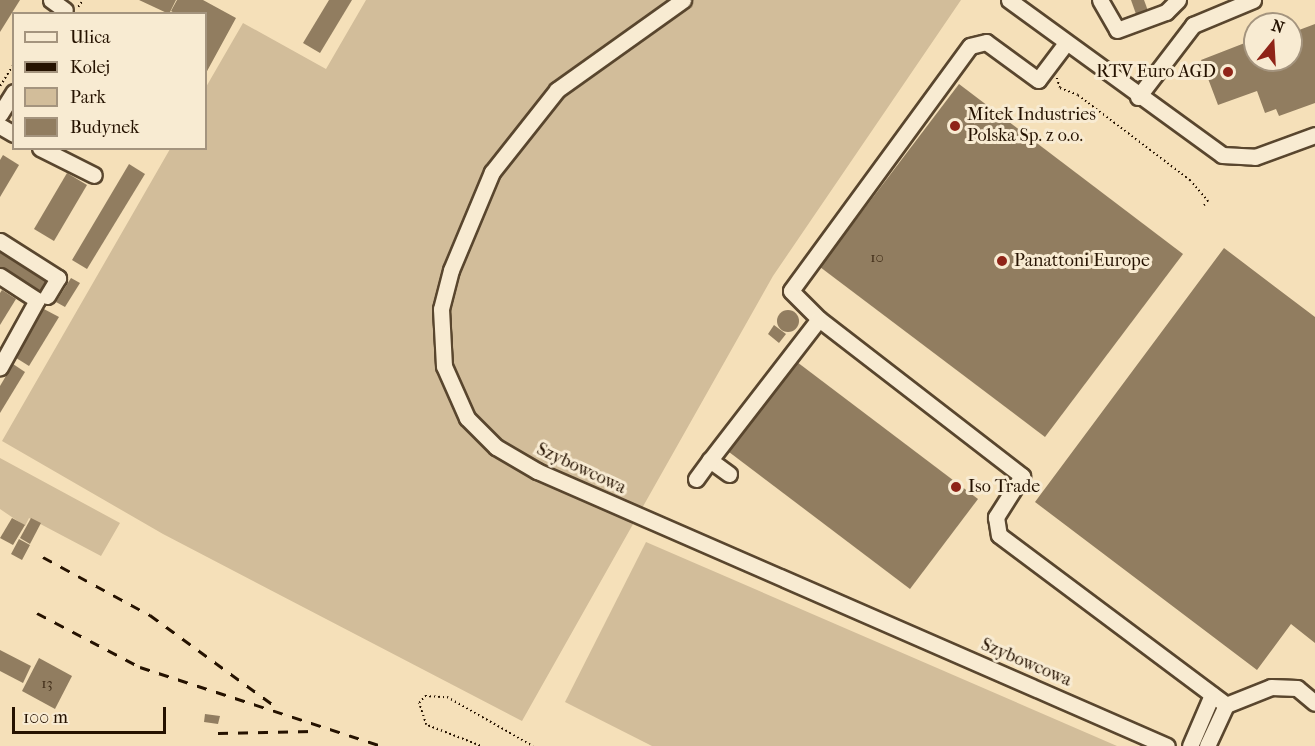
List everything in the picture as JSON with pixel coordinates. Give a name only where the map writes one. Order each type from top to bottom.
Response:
[{"type":"street","points":[[51,0],[69,9]]},
{"type":"street","name":"Szybowcowa","points":[[683,0],[557,90],[492,172],[451,270],[441,309],[444,366],[467,418],[496,447],[537,471],[1167,746]]},
{"type":"street","points":[[1009,0],[1209,148],[1247,158],[1315,135]]},
{"type":"street","points":[[1100,0],[1117,30],[1166,12],[1189,0]]},
{"type":"street","points":[[1166,12],[1178,0]]},
{"type":"street","points":[[1138,97],[1193,25],[1247,1]]},
{"type":"street","points":[[1066,43],[1038,80],[986,42],[970,46],[793,282],[794,298],[1022,476],[996,517],[999,535],[1226,705],[1239,704],[1271,687],[1297,688],[1315,703]]},
{"type":"street","points":[[0,114],[12,95]]},
{"type":"street","points":[[44,150],[94,175]]},
{"type":"street","points":[[0,241],[58,278],[47,296]]},
{"type":"street","points":[[0,276],[37,300],[0,366]]},
{"type":"street","points":[[696,479],[819,319]]},
{"type":"street","points":[[710,460],[729,474]]},
{"type":"street","points":[[1190,746],[1212,695]]},
{"type":"street","points":[[1207,746],[1226,705]]},
{"type":"path","points":[[69,9],[83,0]]},
{"type":"path","points":[[0,86],[12,67]]},
{"type":"path","points":[[1058,73],[1060,88],[1078,95],[1190,180],[1208,201],[1204,206]]},
{"type":"path","points":[[480,746],[426,725],[419,703],[425,696],[447,697],[533,746]]},
{"type":"green space","points":[[366,0],[961,0],[773,276],[522,721],[163,534],[2,441],[169,150],[207,150],[207,85],[243,23],[326,69]]},
{"type":"green space","points":[[0,458],[120,523],[101,556],[29,518],[25,526],[0,509]]},
{"type":"green space","points":[[646,542],[1117,746],[652,746],[565,702]]},
{"type":"building","points":[[0,0],[20,0],[12,12],[0,32]]},
{"type":"building","points":[[139,0],[176,0],[170,12],[165,12]]},
{"type":"building","points":[[177,0],[203,0],[236,18],[207,71],[207,12],[171,11]]},
{"type":"building","points":[[329,0],[352,0],[320,53],[303,43]]},
{"type":"building","points":[[1131,0],[1144,0],[1154,27],[1142,31]]},
{"type":"building","points":[[1315,24],[1315,103],[1279,116],[1276,109],[1265,113],[1257,91],[1218,105],[1201,60],[1243,44],[1243,72],[1303,72],[1303,28]]},
{"type":"building","name":"Panattoni Europe","points":[[959,84],[1183,254],[1045,437],[820,267]]},
{"type":"building","points":[[3,155],[19,165],[0,197],[0,160]]},
{"type":"building","points":[[129,164],[145,174],[87,269],[72,260]]},
{"type":"building","points":[[67,173],[87,185],[54,241],[34,229]]},
{"type":"building","points":[[1224,248],[1315,317],[1315,643],[1291,624],[1257,670],[1035,502]]},
{"type":"building","points":[[0,251],[51,282],[44,295],[0,269]]},
{"type":"building","points":[[71,278],[80,283],[65,307],[56,302]]},
{"type":"building","points":[[2,290],[16,299],[0,325],[0,293]]},
{"type":"building","points":[[42,308],[59,317],[29,366],[13,356]]},
{"type":"building","points":[[788,310],[796,313],[799,321],[796,329],[788,332],[780,329],[777,321],[780,313]]},
{"type":"building","points":[[774,325],[786,334],[779,343],[768,334]]},
{"type":"building","points":[[797,362],[978,499],[910,589],[729,452]]},
{"type":"building","points":[[13,364],[25,372],[0,413],[0,386]]},
{"type":"building","points":[[12,518],[25,525],[13,545],[0,538]]},
{"type":"building","points":[[31,518],[41,523],[30,544],[20,538]]},
{"type":"building","points":[[19,539],[30,545],[22,560],[11,554]]},
{"type":"building","points":[[0,650],[31,666],[23,683],[0,671]]},
{"type":"building","points":[[39,658],[72,676],[55,709],[22,691]]},
{"type":"building","points":[[205,714],[220,716],[218,724],[204,722]]},
{"type":"railway","points":[[43,557],[150,615],[275,706]]},
{"type":"railway","points":[[37,613],[140,667],[382,746]]},
{"type":"railway","points":[[218,733],[313,731]]},
{"type":"place","name":"RTV Euro AGD","points":[[1228,72]]},
{"type":"place","name":"Mitek Industries Polska Sp. z o.o.","points":[[955,126]]},
{"type":"place","name":"Panattoni Europe","points":[[1002,261]]},
{"type":"place","name":"Iso Trade","points":[[956,487]]}]
